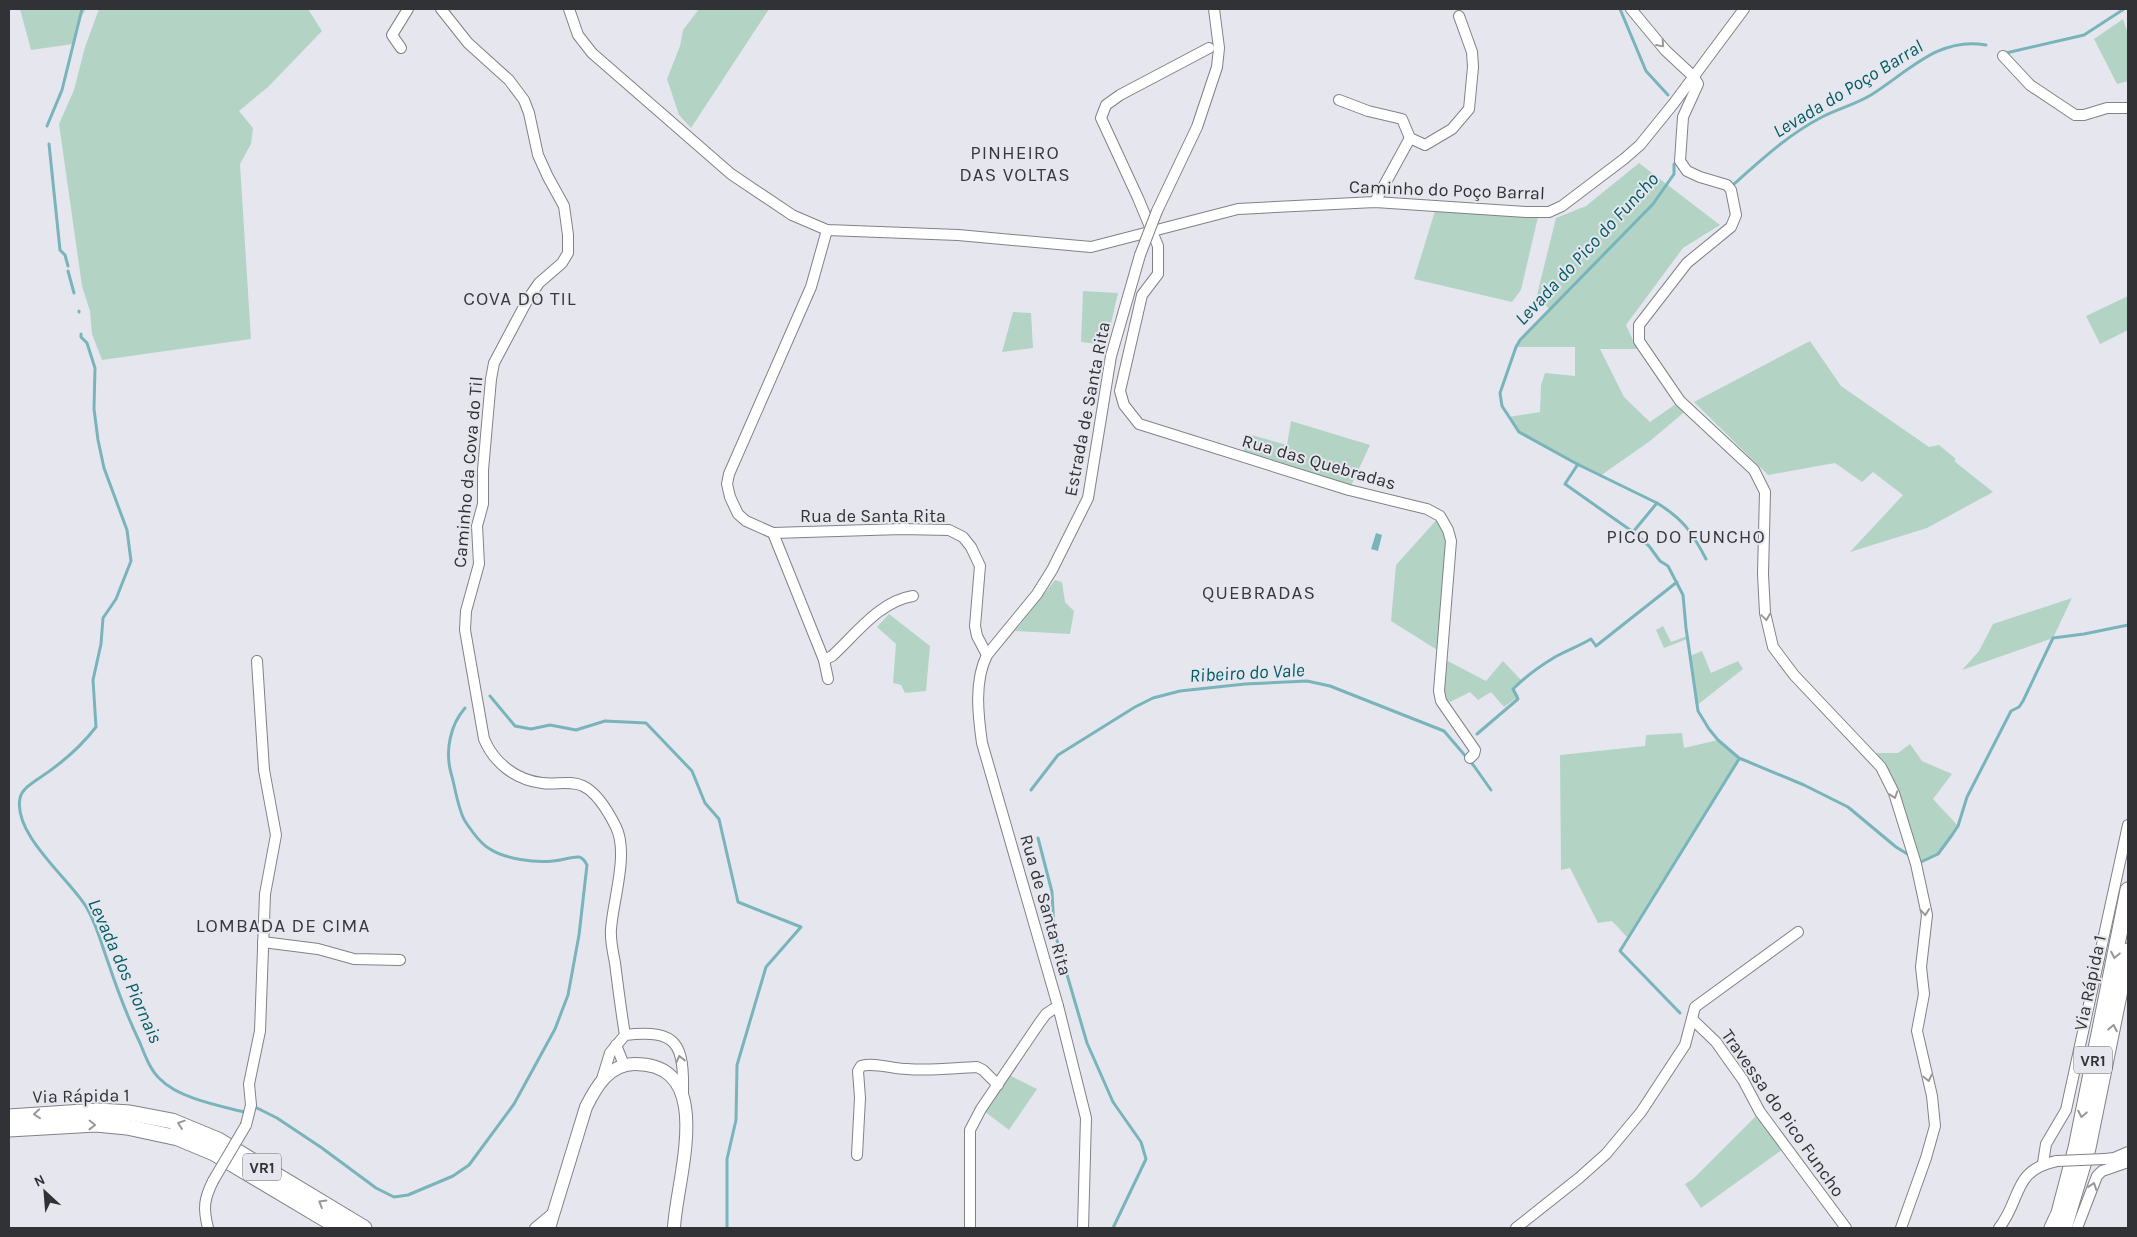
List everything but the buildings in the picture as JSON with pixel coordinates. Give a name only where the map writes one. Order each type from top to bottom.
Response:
[{"type":"highway","name":"Via Rápida 1","points":[[2052,1228],[2061,1205],[2076,1148],[2128,890]]},
{"type":"highway","name":"Via Rápida 1","points":[[2064,1228],[2088,1148],[2128,951]]},
{"type":"highway","name":"Via Rápida 1","points":[[9,1117],[98,1111],[156,1116],[189,1127],[218,1140],[364,1228]]},
{"type":"highway","name":"Via Rápida 1","points":[[9,1129],[96,1124],[153,1132],[196,1145],[214,1153],[340,1228]]},
{"type":"main road","points":[[549,1228],[586,1107],[602,1079],[616,1068],[645,1064],[666,1072],[672,1079],[683,1094],[687,1115],[674,1228]]},
{"type":"street","points":[[400,48],[392,35],[408,9]]},
{"type":"street","name":"Caminho da Cova do Til","points":[[441,9],[468,44],[509,80],[524,100],[529,113],[538,154],[564,206],[568,235],[568,253],[562,263],[540,282],[528,300],[494,363],[490,379],[483,470],[483,504],[477,526],[479,564],[468,604],[464,630],[470,670],[484,739],[489,750],[500,764],[517,776],[533,781],[542,783],[572,783],[586,788],[602,802],[621,839],[617,896],[611,930],[625,1035]]},
{"type":"street","points":[[569,9],[578,35],[584,44],[652,106],[743,182],[792,215],[827,230]]},
{"type":"street","name":"Estrada de Santa Rita","points":[[987,655],[1037,594],[1052,570],[1088,498],[1111,356],[1140,255],[1157,211],[1197,127],[1217,67],[1219,48],[1214,9]]},
{"type":"street","points":[[1631,9],[1665,50],[1694,77],[1698,84],[1683,118],[1680,162],[1687,171],[1727,185],[1731,190],[1736,215],[1731,227],[1687,263],[1657,301],[1640,324],[1638,341],[1680,401],[1754,470],[1765,492],[1763,568],[1765,613],[1773,647],[1794,675],[1882,767],[1894,793],[1920,880],[1926,915],[1921,967],[1924,994],[1917,1031],[1932,1096],[1935,1126],[1926,1158],[1901,1228]]},
{"type":"street","name":"Caminho do Poço Barral","points":[[827,230],[968,236],[1091,247],[1238,209],[1375,202],[1550,212],[1574,197],[1640,145],[1674,104],[1744,9]]},
{"type":"street","points":[[1339,100],[1368,111],[1402,119],[1410,138],[1425,145],[1452,129],[1470,110],[1473,67],[1472,52],[1459,16]]},
{"type":"street","points":[[1152,232],[1101,118],[1106,105],[1209,48]]},
{"type":"street","points":[[2003,56],[2030,84],[2075,115],[2084,115],[2107,108],[2128,108]]},
{"type":"street","points":[[1375,202],[1410,138]]},
{"type":"street","name":"Rua de Santa Rita","points":[[827,230],[810,289],[729,474],[728,490],[733,506],[738,514],[746,521],[773,533],[949,530],[964,537],[971,547],[980,566],[975,626],[977,636],[987,655],[982,665],[979,687],[978,718],[982,743],[1058,1006],[1086,1118],[1083,1228]]},
{"type":"street","name":"Rua das Quebradas","points":[[1152,232],[1158,246],[1158,274],[1142,295],[1120,391],[1124,405],[1139,424],[1349,490],[1428,509],[1440,516],[1448,530],[1451,541],[1439,691],[1441,701],[1475,750],[1470,758]]},
{"type":"street","points":[[773,533],[824,660],[828,679]]},
{"type":"street","points":[[824,660],[832,656],[883,608],[901,598],[913,596]]},
{"type":"street","points":[[208,1228],[204,1213],[206,1196],[246,1125],[251,1105],[249,1084],[260,1030],[265,894],[276,835],[264,770],[257,661]]},
{"type":"street","points":[[2043,1164],[2046,1144],[2066,1110],[2128,825]]},
{"type":"street","points":[[1516,1228],[1606,1154],[1641,1112],[1685,1046],[1695,1007],[1798,932]]},
{"type":"street","points":[[263,942],[318,949],[354,959],[400,960]]},
{"type":"street","points":[[970,1228],[970,1130],[980,1109],[1040,1022],[1046,1014],[1058,1006]]},
{"type":"street","name":"Travessa do Pico Funcho","points":[[1692,1019],[1716,1042],[1743,1080],[1760,1112],[1846,1228]]},
{"type":"street","points":[[602,1079],[610,1054],[625,1035],[662,1034],[676,1045],[681,1058],[683,1094]]},
{"type":"street","points":[[616,1045],[628,1065]]},
{"type":"street","points":[[857,1155],[860,1098],[858,1071],[861,1066],[870,1064],[889,1068],[924,1070],[977,1067],[983,1070],[998,1085]]},
{"type":"street","points":[[1999,1228],[2008,1217],[2024,1180],[2035,1168],[2057,1160],[2106,1159],[2128,1152]]},
{"type":"street","points":[[2077,1228],[2097,1176],[2102,1172],[2128,1162]]},
{"type":"street","points":[[535,1228],[553,1214]]},
{"type":"green space","points":[[20,9],[86,9],[81,17],[73,44],[31,50]]},
{"type":"green space","points":[[99,9],[308,9],[322,31],[268,87],[239,111],[253,128],[251,144],[240,164],[251,339],[102,360],[92,334],[90,311],[82,286],[59,124],[74,90],[85,47]]},
{"type":"green space","points":[[699,9],[769,9],[691,128],[679,115],[667,79],[680,46],[683,30]]},
{"type":"green space","points":[[2123,19],[2128,34],[2128,81],[2117,84],[2094,39]]},
{"type":"green space","points":[[1639,163],[1720,225],[1683,248],[1626,325],[1637,349],[1600,349],[1624,397],[1650,422],[1680,401],[1688,409],[1650,441],[1600,476],[1518,433],[1508,417],[1540,412],[1541,385],[1545,373],[1575,376],[1575,347],[1515,347],[1549,309],[1537,295],[1556,218],[1586,206]]},
{"type":"green space","points":[[1435,211],[1538,217],[1521,290],[1512,302],[1414,279]]},
{"type":"green space","points":[[1083,291],[1118,293],[1106,345],[1081,342]]},
{"type":"green space","points":[[2128,296],[2128,330],[2100,344],[2086,316]]},
{"type":"green space","points":[[1013,312],[1031,313],[1033,348],[1002,352]]},
{"type":"green space","points":[[1810,341],[1841,386],[1929,447],[1939,445],[1956,459],[1954,461],[1993,492],[1927,528],[1850,552],[1903,495],[1873,472],[1862,482],[1835,463],[1768,475],[1694,402]]},
{"type":"green space","points":[[1291,421],[1370,445],[1349,490],[1242,457],[1248,434],[1287,445]]},
{"type":"green space","points":[[1440,516],[1448,530],[1442,653],[1391,621],[1396,565]]},
{"type":"green space","points":[[1055,580],[1062,582],[1065,602],[1074,611],[1070,634],[1015,631]]},
{"type":"green space","points":[[2072,598],[2053,638],[1962,670],[1979,651],[1993,624]]},
{"type":"green space","points":[[889,614],[930,646],[926,691],[905,693],[901,685],[893,683],[896,644],[877,627]]},
{"type":"green space","points":[[1663,626],[1671,642],[1687,636],[1687,639],[1664,648],[1656,630]]},
{"type":"green space","points":[[1702,651],[1711,673],[1738,661],[1743,669],[1696,706],[1690,656]]},
{"type":"green space","points":[[1444,659],[1486,681],[1503,661],[1522,681],[1514,689],[1519,696],[1504,707],[1491,692],[1478,700],[1470,692],[1450,702],[1445,699]]},
{"type":"green space","points":[[1682,733],[1684,748],[1718,740],[1738,759],[1627,937],[1612,921],[1598,923],[1570,868],[1561,870],[1560,755],[1645,746],[1646,735]]},
{"type":"green space","points":[[1910,744],[1922,761],[1952,774],[1933,799],[1958,826],[1950,840],[1941,850],[1931,858],[1916,864],[1898,811],[1870,753],[1898,753]]},
{"type":"green space","points":[[1009,1075],[1037,1089],[1009,1130],[984,1111]]},
{"type":"green space","points":[[1760,1112],[1786,1147],[1701,1208],[1685,1184],[1693,1179]]},
{"type":"water","points":[[1376,533],[1382,535],[1378,551],[1371,549]]},
{"type":"waterway","name":"Levada dos Piornais","points":[[47,126],[62,90],[82,9]]},
{"type":"waterway","points":[[1620,9],[1646,71],[1668,95]]},
{"type":"waterway","name":"Levada do Poço Barral","points":[[2006,53],[2084,35],[2124,9]]},
{"type":"waterway","name":"Levada do Poço Barral","points":[[1734,184],[1798,131],[1822,117],[1871,95],[1925,58],[1953,46],[1969,44],[1986,45]]},
{"type":"waterway","name":"Levada dos Piornais","points":[[49,144],[60,250],[65,255],[68,266]]},
{"type":"waterway","name":"Levada do Pico do Funcho","points":[[1633,532],[1657,503],[1577,464],[1519,432],[1502,406],[1500,393],[1520,340],[1653,204],[1674,174],[1674,164]]},
{"type":"waterway","name":"Levada dos Piornais","points":[[68,271],[74,293]]},
{"type":"waterway","name":"Levada dos Piornais","points":[[81,334],[81,337],[87,343],[95,368],[94,409],[104,468],[127,530],[131,561],[116,599],[103,618],[101,644],[93,680],[96,727],[69,756],[25,789],[20,798],[20,812],[33,840],[77,894],[89,912],[127,1013],[153,1071],[168,1086],[188,1096],[244,1112],[246,1109]]},
{"type":"waterway","name":"Levada do Pico do Funcho","points":[[1578,464],[1565,484],[1633,532],[1649,546],[1660,561],[1668,566],[1683,595],[1698,711],[1718,740],[1739,758],[1804,785],[1848,807],[1896,847],[1909,855]]},
{"type":"waterway","points":[[1657,503],[1674,515],[1686,527],[1706,559]]},
{"type":"waterway","points":[[1477,734],[1518,699],[1513,689],[1533,672],[1555,657],[1591,639],[1596,646],[1677,582]]},
{"type":"waterway","points":[[1921,862],[1938,854],[1958,826],[1967,797],[2011,711],[2019,707],[2023,701],[2053,638],[2128,625]]},
{"type":"waterway","name":"Ribeiro do Vale","points":[[1031,790],[1058,755],[1135,707],[1153,698],[1180,691],[1245,684],[1307,681],[1330,686],[1444,731],[1474,766],[1491,790]]},
{"type":"waterway","name":"Levada dos Piornais","points":[[490,696],[515,726],[531,729],[550,725],[576,730],[605,721],[646,723],[692,771],[705,803],[719,819],[738,902],[801,927],[766,967],[737,1065],[736,1120],[727,1159],[727,1228]]},
{"type":"waterway","name":"Levada dos Piornais","points":[[255,1107],[277,1118],[322,1148],[376,1188],[394,1197],[408,1195],[453,1176],[469,1165],[514,1104],[555,1029],[568,995],[579,935],[587,865],[579,857],[556,861],[529,861],[512,858],[490,849],[476,836],[460,811],[449,765],[449,747],[452,730],[465,708]]},
{"type":"waterway","points":[[1680,1013],[1620,951],[1739,759]]},
{"type":"waterway","name":"Ribeiro do Vale","points":[[1038,838],[1052,892],[1054,930],[1087,1043],[1113,1102],[1141,1142],[1146,1159],[1113,1228]]},
{"type":"district","name":"PINHEIRO DAS VOLTAS","points":[[1015,164]]},
{"type":"district","name":"COVA DO TIL","points":[[520,299]]},
{"type":"district","name":"PICO DO FUNCHO","points":[[1686,537]]},
{"type":"district","name":"QUEBRADAS","points":[[1259,593]]},
{"type":"district","name":"LOMBADA DE CIMA","points":[[283,926]]}]
